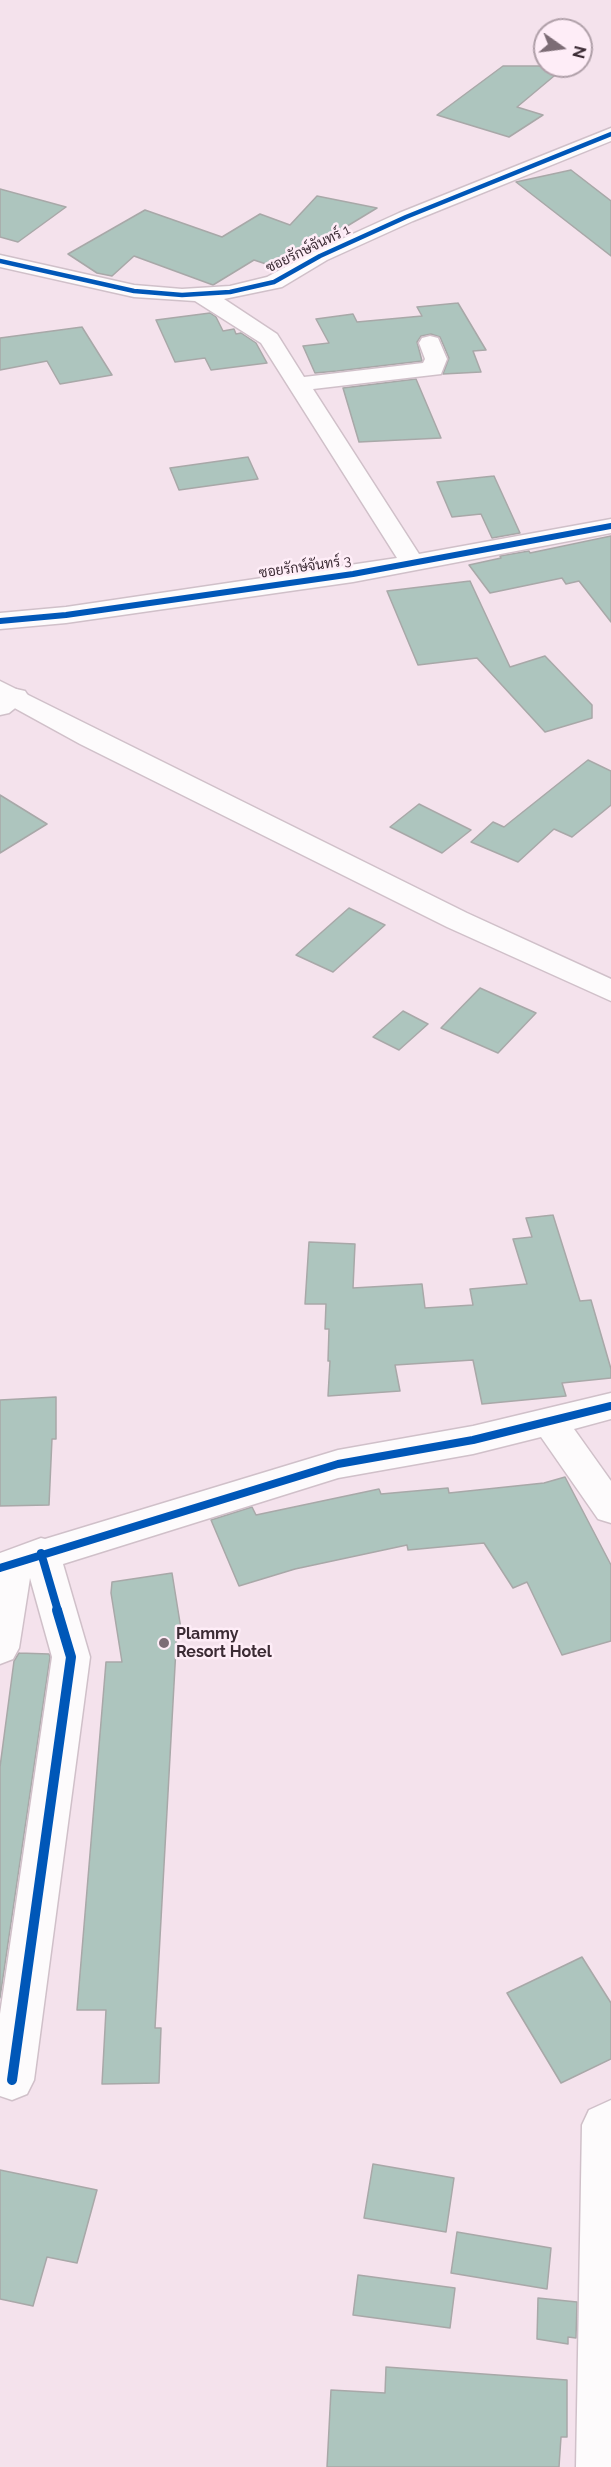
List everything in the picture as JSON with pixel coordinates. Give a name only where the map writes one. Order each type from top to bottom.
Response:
[{"type":"street","name":"ซอยรักษ์จันทร์ 1","points":[[0,261],[134,291],[199,294],[230,292],[274,282],[320,256],[406,217],[611,134]]},
{"type":"street","points":[[199,294],[225,308],[269,339],[300,384],[412,563]]},
{"type":"street","points":[[300,384],[433,369],[436,359],[430,343]]},
{"type":"street","name":"ซอยรักษ์จันทร์ 3","points":[[0,621],[66,615],[412,563],[611,526]]},
{"type":"street","points":[[5,697],[457,920],[611,992]]},
{"type":"street","points":[[18,1562],[338,1464],[473,1440],[611,1406]]},
{"type":"street","points":[[549,1421],[611,1509]]},
{"type":"street","points":[[0,1648],[18,1562]]},
{"type":"street","points":[[12,2080],[71,1657],[18,1562]]},
{"type":"street","points":[[600,2467],[604,2125],[611,2121]]},
{"type":"building","points":[[503,66],[533,66],[533,78],[552,78],[517,107],[543,115],[509,137],[437,115]]},
{"type":"building","points":[[571,170],[611,201],[611,256],[516,182]]},
{"type":"building","points":[[0,189],[66,207],[18,242],[0,237]]},
{"type":"building","points":[[317,196],[377,208],[278,268],[254,260],[213,285],[134,256],[112,276],[97,273],[68,254],[145,210],[222,237],[260,214],[290,225]]},
{"type":"building","points":[[458,303],[486,350],[473,351],[481,372],[443,374],[449,358],[440,337],[431,334],[421,336],[417,342],[422,361],[337,371],[315,373],[303,346],[329,343],[316,319],[353,314],[357,322],[422,316],[417,307]]},
{"type":"building","points":[[210,313],[216,317],[223,331],[234,329],[236,334],[241,333],[256,343],[267,363],[211,370],[205,358],[175,362],[156,320]]},
{"type":"building","points":[[82,327],[112,375],[60,384],[47,361],[0,370],[0,338]]},
{"type":"building","points":[[416,379],[441,438],[359,442],[343,388]]},
{"type":"building","points":[[248,457],[258,479],[179,490],[170,468]]},
{"type":"building","points":[[494,476],[520,533],[492,538],[481,514],[452,517],[437,482]]},
{"type":"building","points":[[611,536],[611,622],[579,581],[566,584],[562,578],[490,593],[469,565],[501,558],[500,556],[529,551],[530,553]]},
{"type":"building","points":[[470,581],[510,667],[545,656],[592,705],[592,718],[545,732],[477,658],[418,665],[387,591]]},
{"type":"building","points":[[588,760],[611,771],[611,805],[572,837],[554,829],[518,862],[471,842],[493,822],[504,827]]},
{"type":"building","points":[[0,795],[47,824],[0,853]]},
{"type":"building","points":[[419,804],[471,830],[442,853],[390,827]]},
{"type":"building","points":[[349,908],[385,925],[333,972],[296,955]]},
{"type":"building","points":[[480,988],[536,1013],[498,1053],[441,1028]]},
{"type":"building","points":[[403,1011],[428,1024],[399,1050],[373,1037]]},
{"type":"building","points":[[553,1215],[580,1301],[591,1300],[611,1369],[611,1378],[562,1383],[566,1396],[482,1404],[473,1360],[395,1365],[400,1391],[328,1396],[330,1361],[328,1361],[329,1329],[325,1329],[326,1304],[305,1304],[309,1242],[355,1244],[353,1288],[422,1284],[425,1308],[473,1305],[470,1289],[527,1284],[513,1239],[532,1237],[526,1218]]},
{"type":"building","points":[[56,1397],[56,1439],[52,1439],[49,1505],[0,1506],[0,1400]]},
{"type":"building","points":[[565,1477],[611,1565],[611,1641],[562,1655],[527,1582],[513,1588],[484,1543],[408,1550],[407,1545],[295,1569],[239,1586],[211,1520],[252,1507],[256,1515],[379,1489],[381,1494],[448,1488],[449,1493],[544,1483]]},
{"type":"building","points":[[172,1573],[181,1629],[177,1630],[155,2028],[161,2028],[159,2083],[102,2084],[106,2010],[77,2010],[106,1662],[122,1662],[111,1593],[112,1582]]},
{"type":"building","points":[[19,1653],[49,1654],[50,1657],[0,1998],[0,1767],[14,1661]]},
{"type":"building","points":[[582,1957],[611,2003],[611,2059],[561,2083],[507,1993]]},
{"type":"building","points":[[373,2164],[454,2178],[446,2232],[364,2218]]},
{"type":"building","points":[[0,2170],[97,2190],[77,2263],[47,2257],[33,2306],[0,2299]]},
{"type":"building","points":[[457,2232],[551,2248],[547,2289],[451,2273]]},
{"type":"building","points":[[358,2275],[455,2288],[450,2328],[353,2315]]},
{"type":"building","points":[[538,2298],[577,2302],[576,2338],[568,2337],[568,2344],[537,2339]]},
{"type":"building","points":[[386,2367],[567,2380],[567,2437],[561,2437],[559,2467],[327,2467],[331,2390],[385,2393]]},
{"type":"cycle path","points":[[0,261],[134,291],[182,295],[230,292],[274,282],[320,256],[406,217],[611,134]]},
{"type":"cycle path","points":[[0,621],[66,615],[353,574],[611,526]]},
{"type":"cycle path","points":[[0,1568],[338,1464],[473,1440],[611,1406]]},
{"type":"cycle path","points":[[12,2080],[71,1657],[41,1553]]},
{"type":"place","name":"Plammy Resort Hotel","points":[[164,1643]]}]
